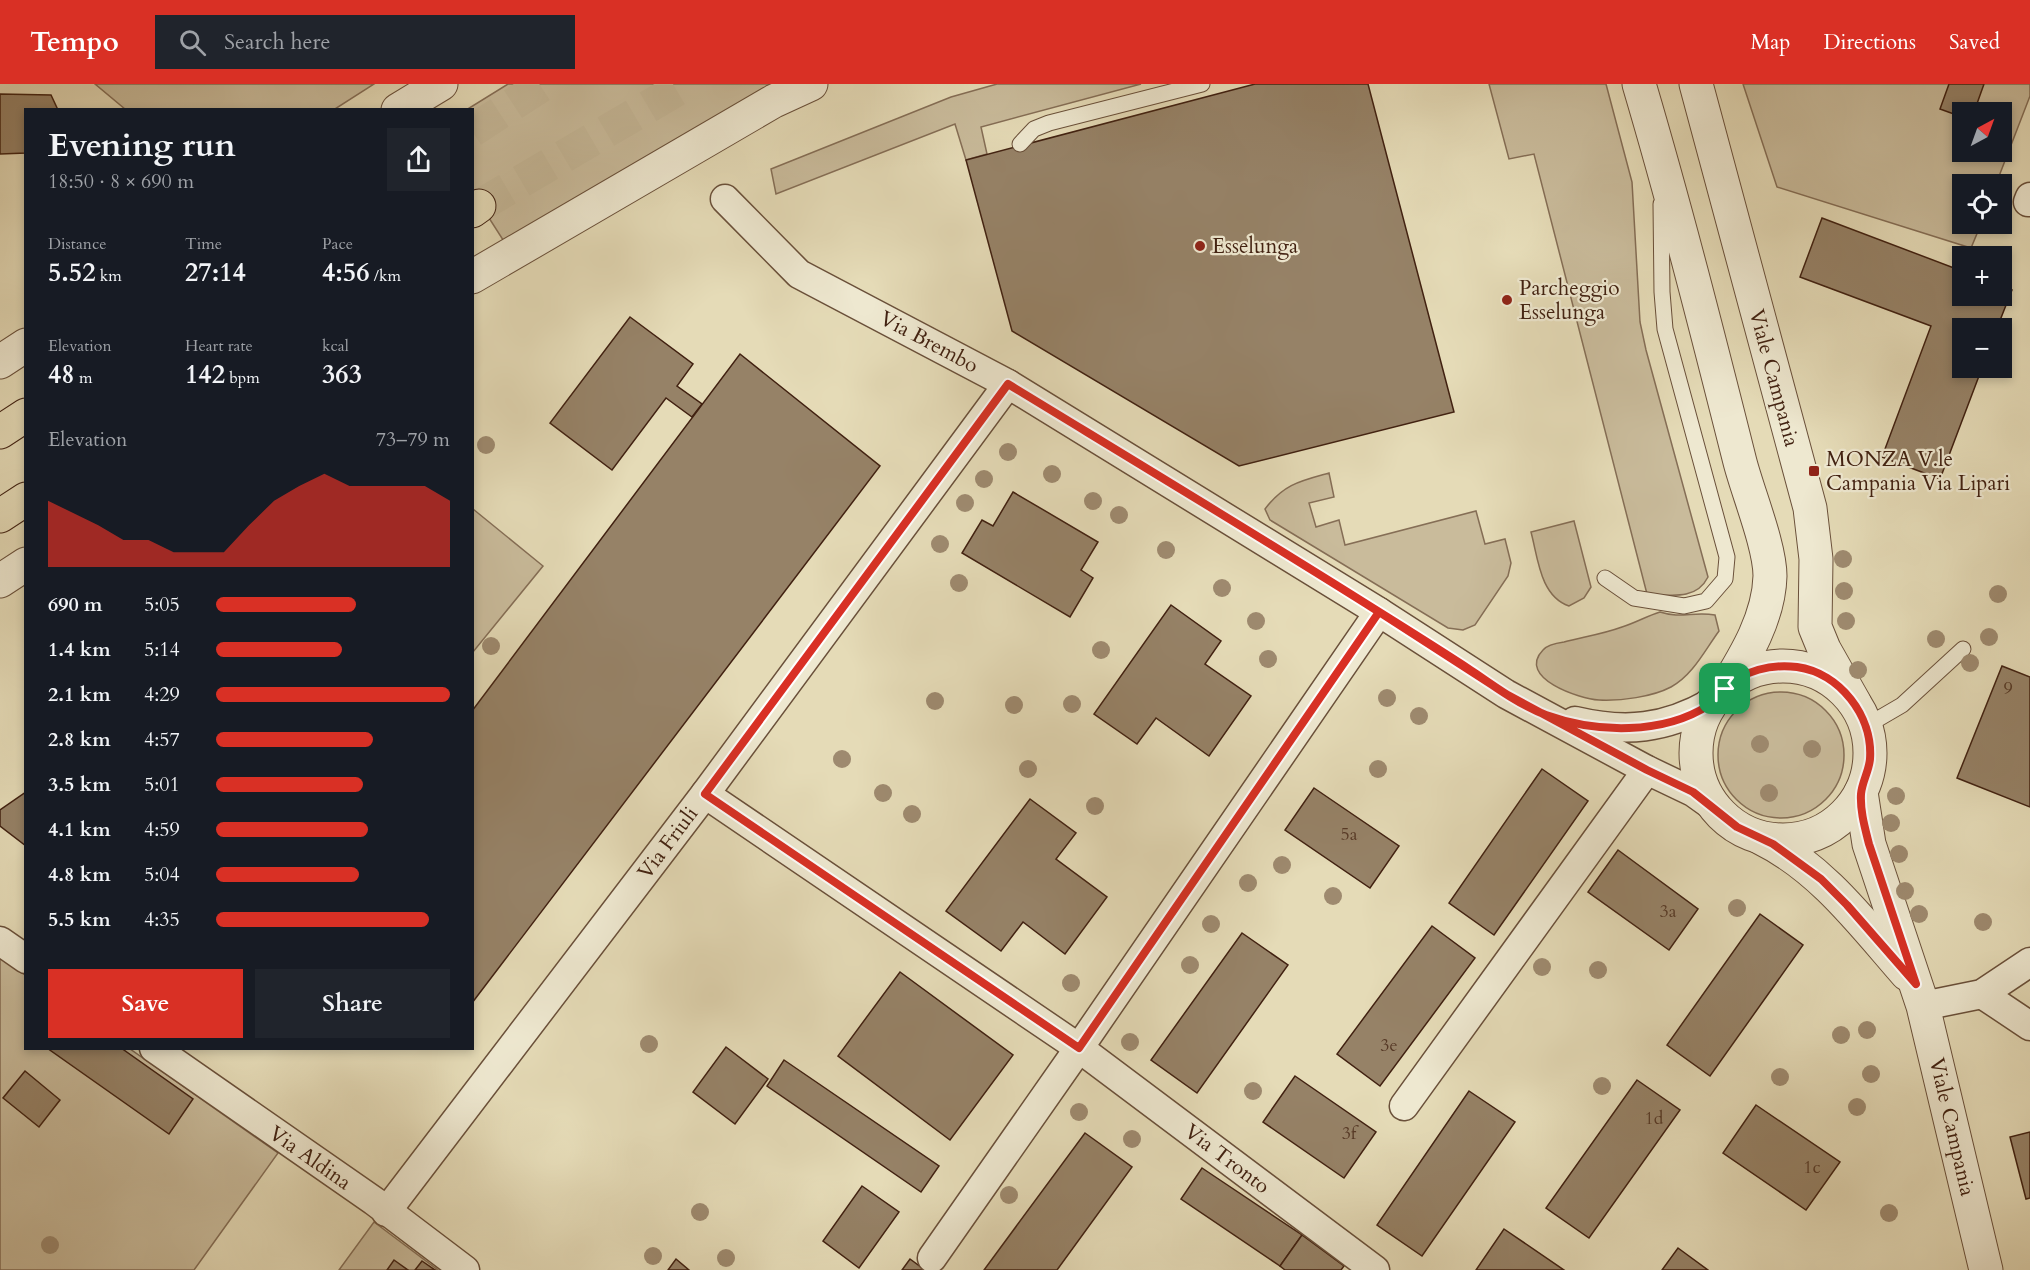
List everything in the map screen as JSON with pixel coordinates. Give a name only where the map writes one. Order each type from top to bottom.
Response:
[{"type":"highway","points":[[0,432],[24,416]]},
{"type":"highway","points":[[0,516],[24,500]]},
{"type":"street","points":[[401,108],[441,84]]},
{"type":"street","points":[[474,276],[774,101],[811,84]]},
{"type":"street","points":[[1639,84],[1745,482],[1768,559],[1769,588],[1749,648],[1718,696],[1700,728],[1696,759],[1700,779],[1714,807],[1737,827],[1759,837],[1793,840],[1820,832],[1845,814],[1861,792],[1870,760],[1870,744],[1860,714],[1831,680],[1796,667],[1777,666],[1739,677],[1718,696]]},
{"type":"street","name":"Viale Campania","points":[[1696,84],[1810,508],[1816,559],[1815,627],[1824,649],[1860,714]]},
{"type":"street","points":[[2030,197],[2028,202],[2030,202]]},
{"type":"street","name":"Via Brembo","points":[[724,199],[799,274],[1008,384],[1379,612],[1506,694],[1647,770],[1693,792],[1714,807]]},
{"type":"street","points":[[0,363],[24,346]]},
{"type":"street","name":"Via Friuli","points":[[386,1212],[705,794],[1008,384]]},
{"type":"street","points":[[0,581],[24,565]]},
{"type":"street","points":[[932,1258],[1379,612]]},
{"type":"street","name":"Via Brembo","points":[[1546,715],[1598,726],[1621,729],[1642,728],[1681,718],[1718,696]]},
{"type":"street","points":[[1404,1106],[1647,770]]},
{"type":"street","name":"Viale Campania","points":[[1861,792],[1869,844],[1919,995],[1986,1270]]},
{"type":"street","name":"Via Tronto","points":[[705,794],[1079,1048],[1375,1270]]},
{"type":"street","name":"Viale Campania","points":[[1759,837],[1773,844],[1821,879],[1847,905],[1919,995]]},
{"type":"street","points":[[0,941],[24,958]]},
{"type":"street","points":[[1919,995],[1982,994],[2030,962]]},
{"type":"street","points":[[1982,994],[2030,1026]]},
{"type":"street","name":"Via Aldina","points":[[157,1050],[465,1270]]},
{"type":"lane","points":[[1020,144],[1034,129],[1049,123],[1202,84]]},
{"type":"lane","points":[[1605,578],[1634,598],[1684,606],[1706,601],[1725,579],[1727,556],[1665,329],[1662,292],[1660,156]]},
{"type":"lane","points":[[1860,714],[1902,705],[1963,650]]},
{"type":"shaded area","points":[[95,84],[374,84],[337,108],[124,108]]},
{"type":"shaded area","points":[[508,84],[778,84],[505,243],[474,195],[474,108],[469,108]]},
{"type":"shaded area","points":[[997,84],[1141,84],[981,127],[987,154],[966,160],[955,124],[776,194],[771,169],[951,97]]},
{"type":"shaded area","points":[[1489,84],[1606,84],[1632,182],[1640,322],[1708,577],[1697,590],[1682,595],[1647,594],[1534,154],[1509,159]]},
{"type":"shaded area","points":[[1743,84],[2030,84],[2030,96],[2012,143],[2012,102],[1952,102],[1952,162],[2004,162],[2000,174],[1952,174],[1952,234],[1977,234],[1972,246],[1965,246],[1777,187]]},
{"type":"shaded area","points":[[1329,473],[1334,497],[1309,503],[1316,527],[1339,520],[1345,545],[1476,511],[1485,544],[1505,539],[1511,563],[1508,576],[1475,625],[1463,630],[1448,628],[1270,520],[1265,509],[1279,494],[1301,481]]},
{"type":"shaded area","points":[[474,510],[543,566],[474,651]]},
{"type":"shaded area","points":[[1574,521],[1591,587],[1584,598],[1569,606],[1559,601],[1546,585],[1538,564],[1531,532]]},
{"type":"shaded area","points":[[1660,612],[1674,615],[1715,615],[1719,631],[1686,676],[1671,687],[1636,698],[1590,699],[1554,685],[1544,678],[1538,669],[1537,660],[1543,650],[1550,646],[1600,634]]},
{"type":"shaded area","points":[[1781,692],[1805,697],[1825,711],[1839,731],[1844,755],[1839,779],[1825,799],[1805,813],[1781,818],[1757,813],[1737,799],[1723,779],[1718,755],[1723,731],[1737,711],[1757,697]]},
{"type":"shaded area","points":[[0,957],[24,974],[24,1050],[131,1050],[278,1153],[194,1270],[0,1270]]},
{"type":"shaded area","points":[[374,1222],[438,1270],[339,1270]]},
{"type":"building","name":"Esselunga","points":[[1255,84],[1368,84],[1454,412],[1239,466],[1012,331],[966,160]]},
{"type":"building","points":[[1949,84],[1984,84],[1978,102],[1952,102],[1952,113],[1940,109]]},
{"type":"building","points":[[0,94],[51,95],[57,108],[24,108],[24,153],[0,154]]},
{"type":"building","points":[[1822,218],[1952,267],[1952,306],[2006,306],[2001,318],[1952,318],[1952,378],[1978,378],[1940,479],[1882,457],[1931,326],[1800,277]]},
{"type":"building","points":[[630,317],[693,364],[677,386],[702,404],[692,417],[666,398],[612,470],[550,423]]},
{"type":"building","points":[[740,354],[880,466],[474,1000],[474,708]]},
{"type":"building","points":[[1013,492],[1098,542],[1081,570],[1093,578],[1070,617],[962,553],[982,520],[993,526]]},
{"type":"building","points":[[1171,605],[1221,641],[1205,664],[1251,696],[1209,756],[1156,718],[1137,744],[1094,714]]},
{"type":"building","points":[[2002,666],[2030,677],[2030,807],[1957,778]]},
{"type":"building","points":[[1542,769],[1588,801],[1494,935],[1449,903]]},
{"type":"building","points":[[1314,788],[1399,846],[1370,888],[1285,830]]},
{"type":"building","points":[[24,793],[24,844],[0,826],[0,810]]},
{"type":"building","points":[[1030,799],[1076,833],[1056,859],[1107,897],[1065,954],[1023,922],[1001,951],[946,911]]},
{"type":"building","points":[[1618,850],[1698,909],[1669,950],[1588,892]]},
{"type":"building","points":[[1760,914],[1803,945],[1710,1076],[1667,1045]]},
{"type":"building","points":[[1432,926],[1475,958],[1380,1086],[1337,1054]]},
{"type":"building","points":[[1242,933],[1288,965],[1197,1093],[1151,1060]]},
{"type":"building","points":[[900,972],[1013,1055],[950,1140],[838,1056]]},
{"type":"building","points":[[726,1047],[768,1079],[735,1124],[693,1092]]},
{"type":"building","points":[[50,1050],[124,1050],[193,1099],[169,1134]]},
{"type":"building","points":[[784,1060],[939,1166],[921,1192],[767,1086]]},
{"type":"building","points":[[25,1071],[60,1100],[39,1127],[3,1098]]},
{"type":"building","points":[[1295,1076],[1376,1132],[1344,1178],[1263,1122]]},
{"type":"building","points":[[1637,1080],[1680,1110],[1589,1238],[1546,1208]]},
{"type":"building","points":[[1469,1091],[1515,1122],[1422,1256],[1377,1225]]},
{"type":"building","points":[[1756,1105],[1840,1162],[1806,1210],[1723,1153]]},
{"type":"building","points":[[2030,1132],[2030,1198],[2026,1199],[2010,1137]]},
{"type":"building","points":[[1085,1133],[1132,1167],[1057,1270],[984,1270]]},
{"type":"building","points":[[1202,1168],[1302,1235],[1280,1266],[1181,1199]]},
{"type":"building","points":[[862,1186],[899,1212],[859,1268],[823,1241]]},
{"type":"building","points":[[1504,1229],[1564,1270],[1476,1270]]},
{"type":"building","points":[[1302,1235],[1344,1266],[1341,1270],[1285,1270],[1280,1266]]},
{"type":"building","points":[[1678,1248],[1708,1270],[1662,1270]]},
{"type":"building","points":[[676,1259],[689,1270],[668,1270]]},
{"type":"building","points":[[910,1259],[925,1270],[902,1270]]},
{"type":"building","points":[[394,1260],[408,1270],[387,1270]]},
{"type":"building","points":[[422,1261],[435,1270],[415,1270]]},
{"type":"tunnel","points":[[474,130],[544,84]]},
{"type":"tunnel","points":[[479,206],[687,84]]},
{"type":"place","name":"Esselunga","points":[[1200,246]]},
{"type":"place","name":"Parcheggio Esselunga","points":[[1507,300]]},
{"type":"place","name":"MONZA V.le Campania Via Lipari","points":[[1814,471]]},
{"type":"route","points":[[1725,689],[1711,703],[1696,711],[1681,718],[1642,728],[1621,729],[1546,715],[1506,694],[1379,612],[1307,567],[1008,384],[705,794],[1079,1048],[1379,612],[1465,667],[1506,694],[1647,770],[1693,792],[1746,833],[1773,844],[1821,879],[1847,905],[1916,984],[1864,823],[1861,792],[1869,771],[1870,747],[1864,721],[1855,704],[1831,680],[1796,667],[1777,666],[1757,670],[1739,677],[1725,689]]}]
